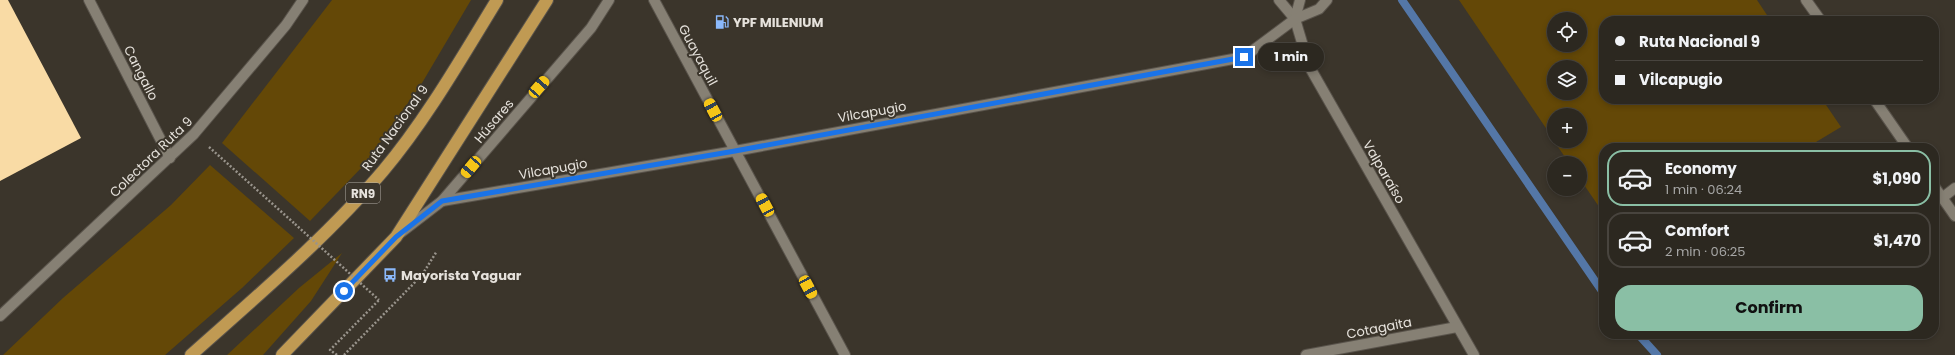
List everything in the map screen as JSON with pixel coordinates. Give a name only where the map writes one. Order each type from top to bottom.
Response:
[{"type":"highway","name":"Ruta Nacional 9","points":[[191,355],[298,259],[348,210],[384,170],[457,65],[498,0]]},
{"type":"highway","points":[[282,355],[396,237],[547,0]]},
{"type":"street","name":"Cangallo","points":[[89,0],[170,158]]},
{"type":"street","name":"Colectora Ruta 9","points":[[0,316],[170,158],[214,113],[286,25],[303,0]]},
{"type":"street","name":"Húsares","points":[[396,237],[442,201],[591,28],[609,0]]},
{"type":"street","name":"Guayaquil","points":[[654,0],[845,355]]},
{"type":"street","name":"Valparaíso","points":[[1279,0],[1295,19],[1309,66],[1474,355]]},
{"type":"street","points":[[1295,19],[1300,0]]},
{"type":"street","name":"Vilcapugio","points":[[442,201],[735,151],[1244,57],[1295,19],[1319,9],[1327,0]]},
{"type":"street","points":[[1806,0],[1817,16]]},
{"type":"street","points":[[1877,104],[1905,143]]},
{"type":"street","points":[[1942,198],[1955,188]]},
{"type":"street","points":[[1939,194],[1955,216]]},
{"type":"street","name":"Cotagaita","points":[[1306,355],[1457,327]]},
{"type":"path","points":[[219,156],[379,300],[330,350],[337,355]]},
{"type":"path","points":[[344,355],[422,275],[437,251]]},
{"type":"shaded area","points":[[332,0],[471,0],[422,83],[365,164],[310,221],[222,143]]},
{"type":"shaded area","points":[[1459,0],[1757,0],[1768,16],[1599,16],[1599,104],[1825,104],[1841,127],[1814,143],[1599,143],[1599,207],[1587,189],[1587,156],[1564,156],[1559,148],[1587,148],[1587,108],[1547,108],[1547,130]]},
{"type":"shaded area","points":[[210,165],[294,238],[242,288],[165,355],[3,355],[63,298],[171,205]]},
{"type":"shaded area","points":[[342,253],[311,301],[263,355],[227,355],[299,288]]},
{"type":"building","points":[[0,0],[8,0],[81,138],[0,181]]},
{"type":"waterway","points":[[1402,0],[1599,287]]},
{"type":"waterway","points":[[1643,339],[1657,355]]},
{"type":"place","name":"YPF MILENIUM","points":[[722,22]]},
{"type":"place","name":"Mayorista Yaguar","points":[[390,275]]},
{"type":"route","points":[[344,291],[396,237],[442,201],[735,151],[1244,57]]}]
